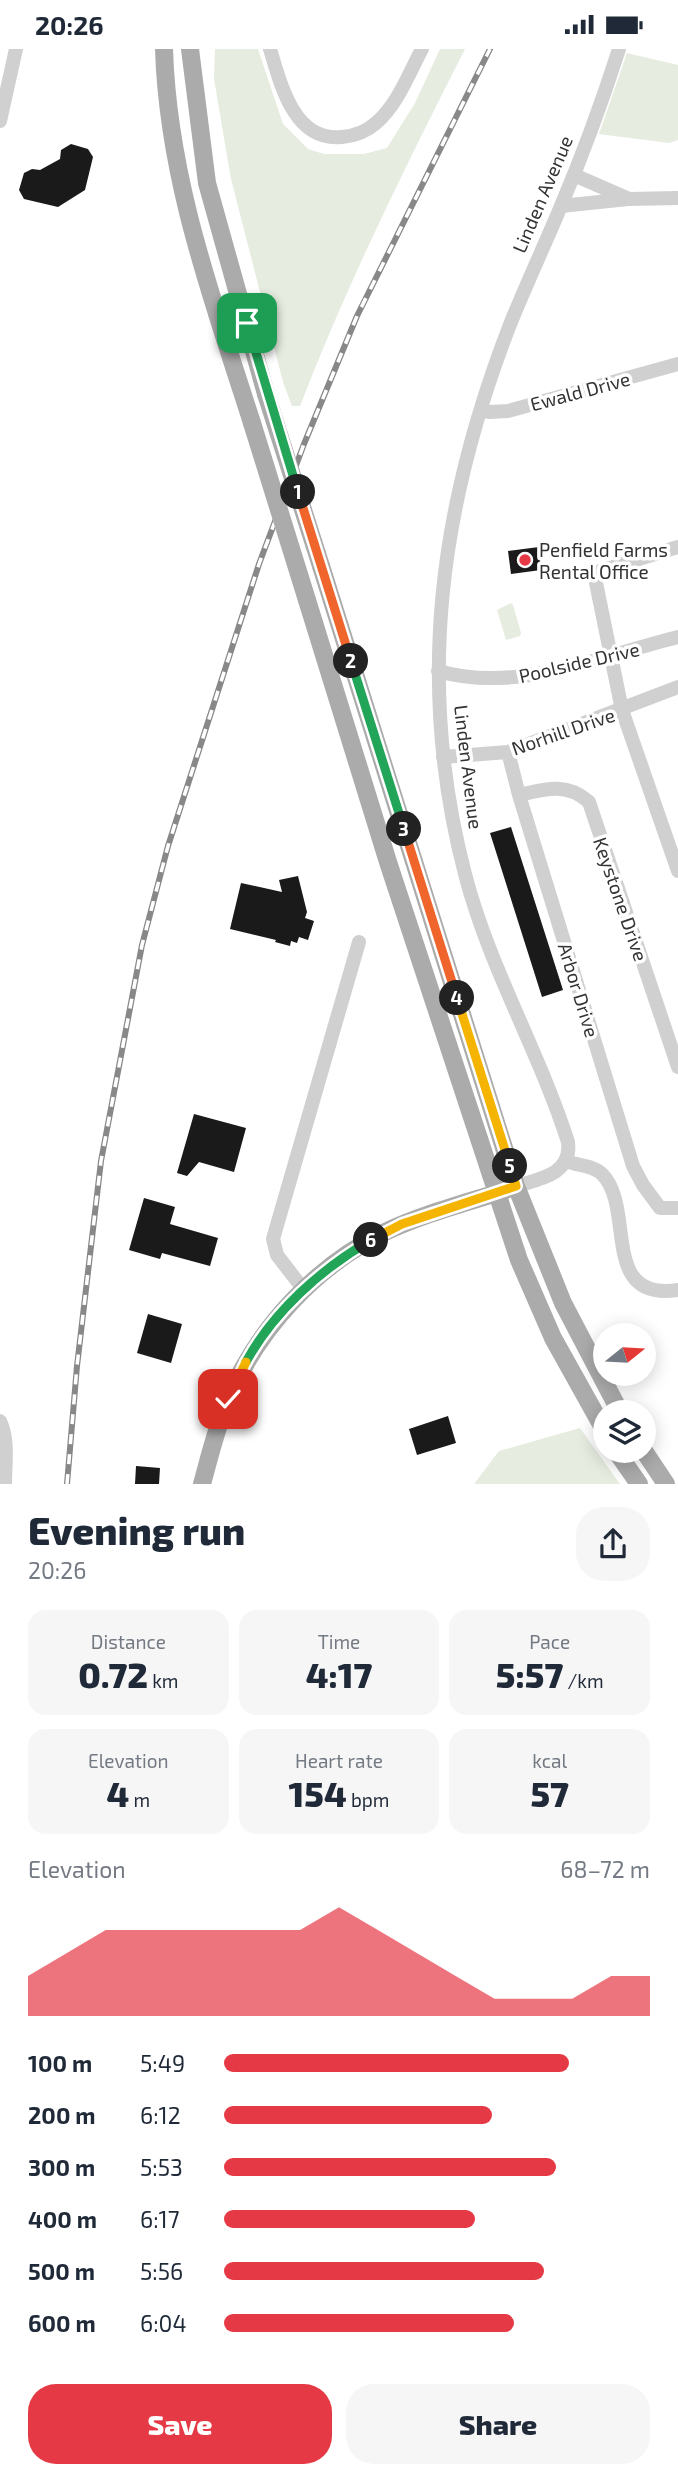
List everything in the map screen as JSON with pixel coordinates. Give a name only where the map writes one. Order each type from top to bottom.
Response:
[{"type":"main road","points":[[164,49],[165,79],[174,144],[187,214],[388,862],[519,1260],[554,1338],[593,1409]]},
{"type":"main road","points":[[190,49],[207,183],[266,394],[516,1186],[563,1303],[614,1400]]},
{"type":"main road","points":[[202,1484],[219,1426],[239,1375],[266,1332],[304,1290],[348,1255],[382,1234],[423,1217],[516,1186]]},
{"type":"main road","points":[[624,1463],[639,1484]]},
{"type":"main road","points":[[652,1463],[666,1484]]},
{"type":"street","points":[[0,121],[16,49]]},
{"type":"street","points":[[270,49],[290,105],[299,120],[311,131],[336,138],[350,137],[377,123],[398,95],[422,49]]},
{"type":"street","name":"Linden Avenue","points":[[566,1161],[569,1149],[566,1136],[494,960],[466,877],[451,812],[443,757],[438,671],[441,607],[449,539],[462,472],[481,410],[510,325],[574,175],[619,49]]},
{"type":"street","points":[[574,175],[629,198]]},
{"type":"street","points":[[561,206],[629,198],[678,198]]},
{"type":"street","name":"Ewald Drive","points":[[481,410],[508,411],[678,364]]},
{"type":"street","points":[[678,547],[594,573],[622,710],[678,871]]},
{"type":"street","name":"Poolside Drive","points":[[438,671],[500,679],[529,675],[678,637]]},
{"type":"street","name":"Norhill Drive","points":[[443,757],[508,751],[678,687]]},
{"type":"street","name":"Arbor Drive","points":[[508,751],[519,795],[633,1166],[660,1207],[677,1208]]},
{"type":"street","name":"Keystone Drive","points":[[519,795],[555,787],[579,793],[589,802],[678,1067]]},
{"type":"street","points":[[304,1290],[276,1255],[273,1239],[359,941]]},
{"type":"street","points":[[516,1186],[549,1176],[559,1170],[566,1161],[594,1168],[608,1181],[625,1258],[634,1279],[655,1289],[678,1290]]},
{"type":"street","points":[[0,1421],[6,1445],[5,1484]]},
{"type":"shaded area","points":[[215,49],[258,49],[283,124],[308,149],[324,154],[364,154],[387,148],[415,103],[440,49],[465,49],[357,270],[300,406],[292,406],[283,382],[231,179],[214,79]]},
{"type":"shaded area","points":[[627,53],[678,65],[678,140],[669,143],[599,134]]},
{"type":"shaded area","points":[[511,603],[521,633],[520,636],[506,640],[497,610]]},
{"type":"shaded area","points":[[580,1428],[593,1446],[593,1463],[605,1463],[620,1484],[474,1484],[499,1451]]},
{"type":"building","points":[[71,144],[88,149],[93,157],[85,190],[58,207],[24,199],[19,190],[24,173],[32,169],[40,170],[60,159],[61,150]]},
{"type":"building","name":"Penfield Farms Rental Office","points":[[539,547],[541,570],[511,574],[508,551]]},
{"type":"building","points":[[511,827],[563,990],[542,997],[490,833]]},
{"type":"building","points":[[298,876],[307,912],[305,918],[314,921],[308,940],[299,937],[297,943],[291,941],[290,946],[230,929],[241,883],[282,892],[279,880]]},
{"type":"building","points":[[194,1114],[246,1128],[234,1172],[199,1162],[187,1176],[177,1173]]},
{"type":"building","points":[[144,1198],[175,1207],[170,1224],[218,1238],[210,1266],[162,1253],[160,1259],[129,1250]]},
{"type":"building","points":[[148,1314],[182,1324],[171,1363],[137,1353]]},
{"type":"building","points":[[448,1416],[456,1443],[417,1455],[409,1429]]},
{"type":"building","points":[[136,1466],[160,1468],[159,1484],[135,1484]]},
{"type":"railway","points":[[67,1484],[77,1366],[101,1161],[142,945],[168,846],[259,564],[304,444],[357,316],[490,49]]},
{"type":"place","name":"Penfield Farms Rental Office","points":[[525,560]]},
{"type":"route","points":[[228,1399],[250,1354],[266,1332],[292,1301],[332,1266],[364,1244],[402,1224],[516,1186],[266,394],[247,323]]}]
